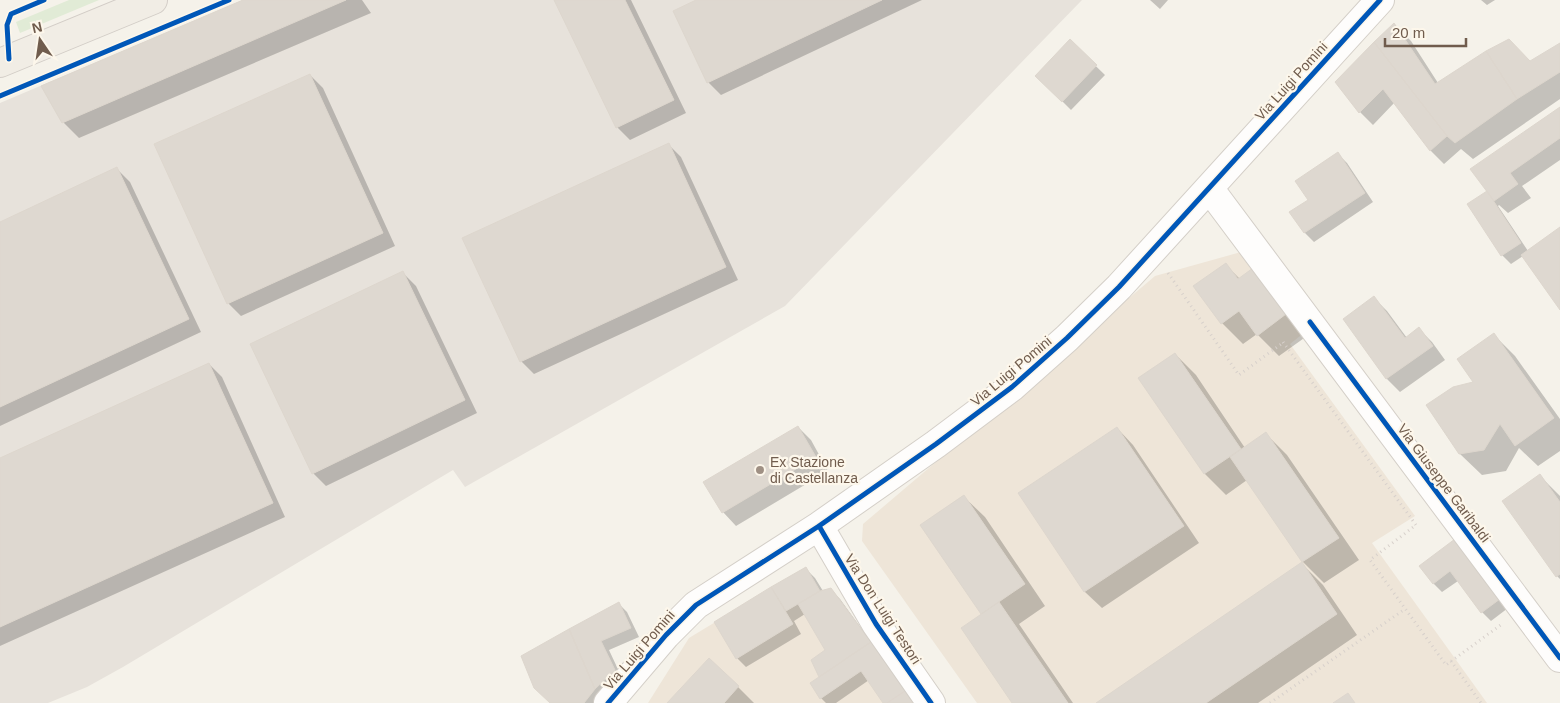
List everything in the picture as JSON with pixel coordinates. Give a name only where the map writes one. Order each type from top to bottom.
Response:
[{"type":"main road","points":[[0,63],[153,0]]},
{"type":"street","name":"Via Luigi Pomini","points":[[608,703],[688,612],[706,598],[819,526],[936,444],[1012,387],[1088,318],[1380,0]]},
{"type":"street","name":"Via Giuseppe Garibaldi","points":[[1209,188],[1560,658]]},
{"type":"street","name":"Via Don Luigi Testori","points":[[819,526],[876,624],[931,703]]},
{"type":"path","points":[[1152,250],[1239,374],[1310,322]]},
{"type":"path","points":[[1283,342],[1416,525],[1370,560],[1446,665],[1523,609]]},
{"type":"path","points":[[1270,703],[1405,609]]},
{"type":"path","points":[[1451,661],[1481,703]]},
{"type":"shaded area","points":[[243,0],[1082,0],[785,306],[465,487],[453,470],[87,687],[48,703],[0,703],[0,103]]},
{"type":"shaded area","points":[[1241,252],[1305,332],[1290,344],[1415,516],[1372,543],[1487,703],[977,703],[862,541],[863,524],[1155,276]]},
{"type":"shaded area","points":[[806,567],[820,591],[831,588],[913,703],[648,703],[689,638]]},
{"type":"green space","points":[[69,0],[99,0],[20,33],[16,22]]},
{"type":"building","points":[[243,0],[346,0],[62,123],[41,86]]},
{"type":"building","points":[[554,0],[625,0],[674,100],[616,128]]},
{"type":"building","points":[[696,0],[882,0],[707,83],[673,11]]},
{"type":"building","points":[[1394,23],[1435,84],[1486,51],[1517,99],[1455,143],[1447,136],[1374,42]]},
{"type":"building","points":[[1070,39],[1097,65],[1062,102],[1035,76]]},
{"type":"building","points":[[1509,39],[1530,61],[1560,43],[1560,72],[1517,99],[1486,51]]},
{"type":"building","points":[[1374,42],[1447,136],[1430,151],[1383,89],[1359,113],[1335,82]]},
{"type":"building","points":[[310,74],[383,233],[227,304],[154,144]]},
{"type":"building","points":[[1560,107],[1560,138],[1510,173],[1518,184],[1494,201],[1470,169]]},
{"type":"building","points":[[669,143],[726,267],[520,362],[462,238]]},
{"type":"building","points":[[1338,152],[1365,193],[1304,233],[1289,212],[1308,200],[1295,181]]},
{"type":"building","points":[[117,167],[189,319],[0,407],[0,222]]},
{"type":"building","points":[[1487,191],[1521,243],[1501,256],[1467,204]]},
{"type":"building","points":[[1560,227],[1560,310],[1521,255]]},
{"type":"building","points":[[1226,263],[1238,279],[1253,268],[1286,314],[1257,336],[1239,311],[1221,324],[1193,286]]},
{"type":"building","points":[[403,271],[465,400],[312,474],[250,344]]},
{"type":"building","points":[[1374,296],[1405,338],[1419,327],[1433,346],[1386,379],[1343,319]]},
{"type":"building","points":[[1494,333],[1554,418],[1515,446],[1500,424],[1484,450],[1459,454],[1426,405],[1453,387],[1473,382],[1457,359]]},
{"type":"building","points":[[1175,353],[1241,449],[1204,474],[1138,378]]},
{"type":"building","points":[[209,363],[273,503],[0,627],[0,458]]},
{"type":"building","name":"Ex Stazione di Castellanza","points":[[798,426],[816,457],[722,513],[703,482]]},
{"type":"building","points":[[1117,427],[1184,526],[1084,592],[1018,493]]},
{"type":"building","points":[[1266,432],[1339,538],[1302,562],[1230,457]]},
{"type":"building","points":[[1540,474],[1560,502],[1560,574],[1556,577],[1502,501]]},
{"type":"building","points":[[964,495],[1025,584],[981,614],[920,525]]},
{"type":"building","points":[[1459,536],[1504,596],[1481,613],[1450,571],[1433,584],[1419,566]]},
{"type":"building","points":[[1302,562],[1337,614],[1206,703],[1096,703]]},
{"type":"building","points":[[806,567],[820,591],[786,611],[771,587]]},
{"type":"building","points":[[771,587],[793,624],[736,659],[714,622]]},
{"type":"building","points":[[831,588],[871,642],[819,677],[811,660],[825,650],[798,604],[820,591]]},
{"type":"building","points":[[619,602],[631,628],[601,641],[615,670],[595,689],[569,629]]},
{"type":"building","points":[[999,602],[1068,703],[1012,703],[961,628]]},
{"type":"building","points":[[569,629],[595,689],[584,703],[550,703],[534,688],[521,656]]},
{"type":"building","points":[[871,642],[905,691],[887,703],[883,703],[861,671],[820,699],[810,683]]},
{"type":"building","points":[[709,658],[739,686],[724,703],[667,703]]},
{"type":"building","points":[[905,691],[913,703],[887,703]]},
{"type":"building","points":[[1348,693],[1355,703],[1333,703]]},
{"type":"cycle path","points":[[9,59],[7,25],[11,14],[44,0]]},
{"type":"cycle path","points":[[0,96],[229,0]]},
{"type":"cycle path","points":[[608,703],[666,635],[696,605],[819,526],[936,444],[1012,387],[1067,338],[1119,287],[1380,0]]},
{"type":"cycle path","points":[[1310,322],[1560,658]]},
{"type":"cycle path","points":[[819,526],[876,624],[931,703]]},
{"type":"place","name":"Ex Stazione di Castellanza","points":[[760,470]]}]
